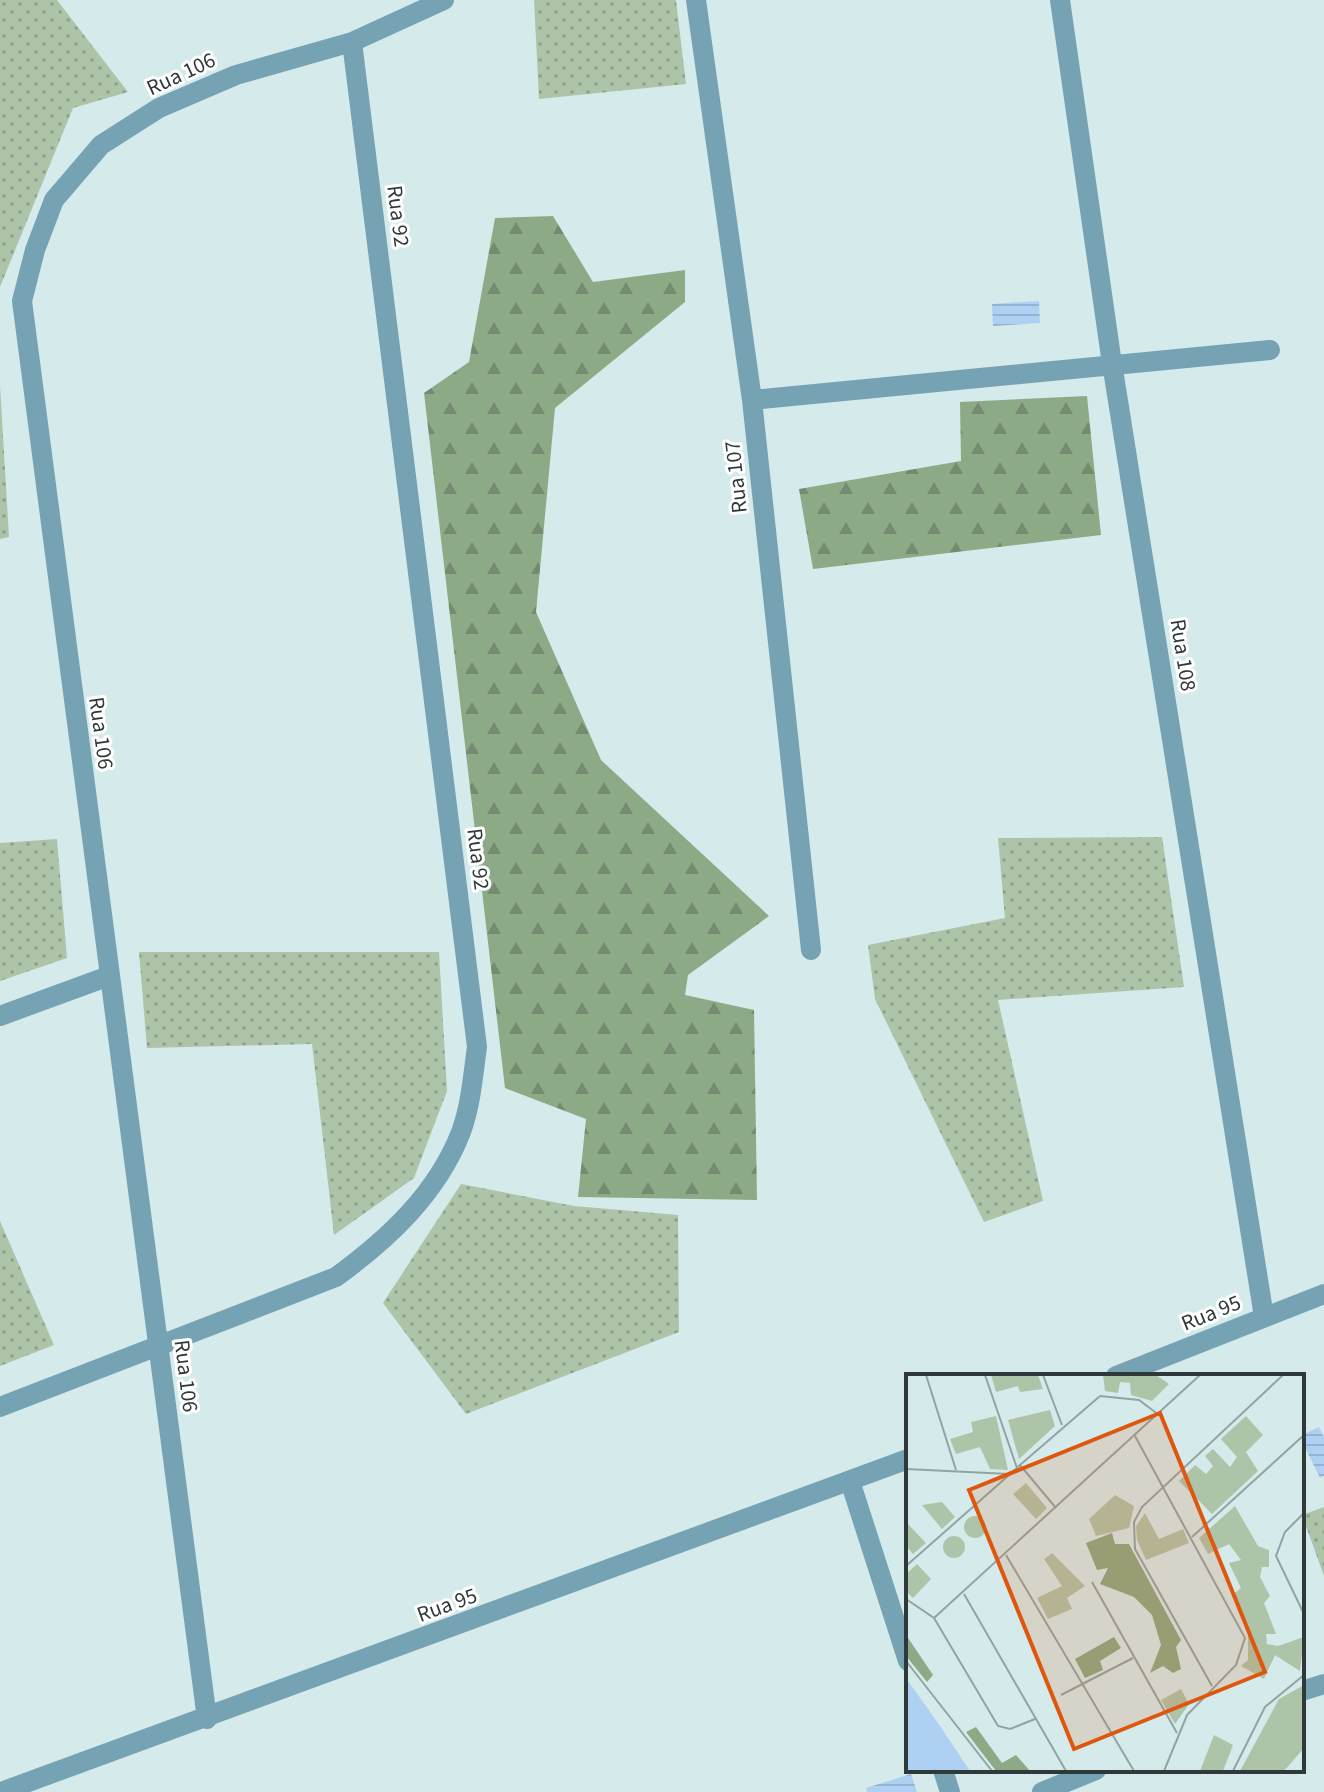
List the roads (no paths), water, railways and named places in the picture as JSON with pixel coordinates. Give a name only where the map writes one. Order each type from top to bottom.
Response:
[{"type":"street","name":"Rua 106","points":[[207,1719],[22,301],[35,250],[54,200],[101,145],[159,108],[236,75],[352,42],[444,0]]},
{"type":"street","name":"Rua 107","points":[[696,0],[752,400],[811,950]]},
{"type":"street","name":"Rua 108","points":[[1060,0],[1112,365],[1264,1317]]},
{"type":"street","name":"Rua 92","points":[[0,1407],[336,1277],[377,1247],[416,1208],[460,1133],[477,1047],[352,42]]},
{"type":"street","points":[[752,400],[1270,350]]},
{"type":"street","points":[[0,1016],[109,976]]},
{"type":"street","name":"Rua 95","points":[[1121,1374],[1324,1294]]},
{"type":"street","name":"Rua 95","points":[[11,1790],[906,1460]]},
{"type":"street","points":[[850,1481],[906,1655]]},
{"type":"street","points":[[1304,1690],[1324,1684]]},
{"type":"street","points":[[944,1772],[950,1792]]},
{"type":"street","points":[[1046,1791],[1091,1772]]},
{"type":"water","points":[[1039,301],[1040,323],[993,326],[992,304]]},
{"type":"water","points":[[1319,1427],[1324,1437],[1324,1476],[1320,1478],[1304,1445],[1304,1434]]},
{"type":"water","points":[[911,1774],[917,1792],[867,1792],[866,1788]]}]
